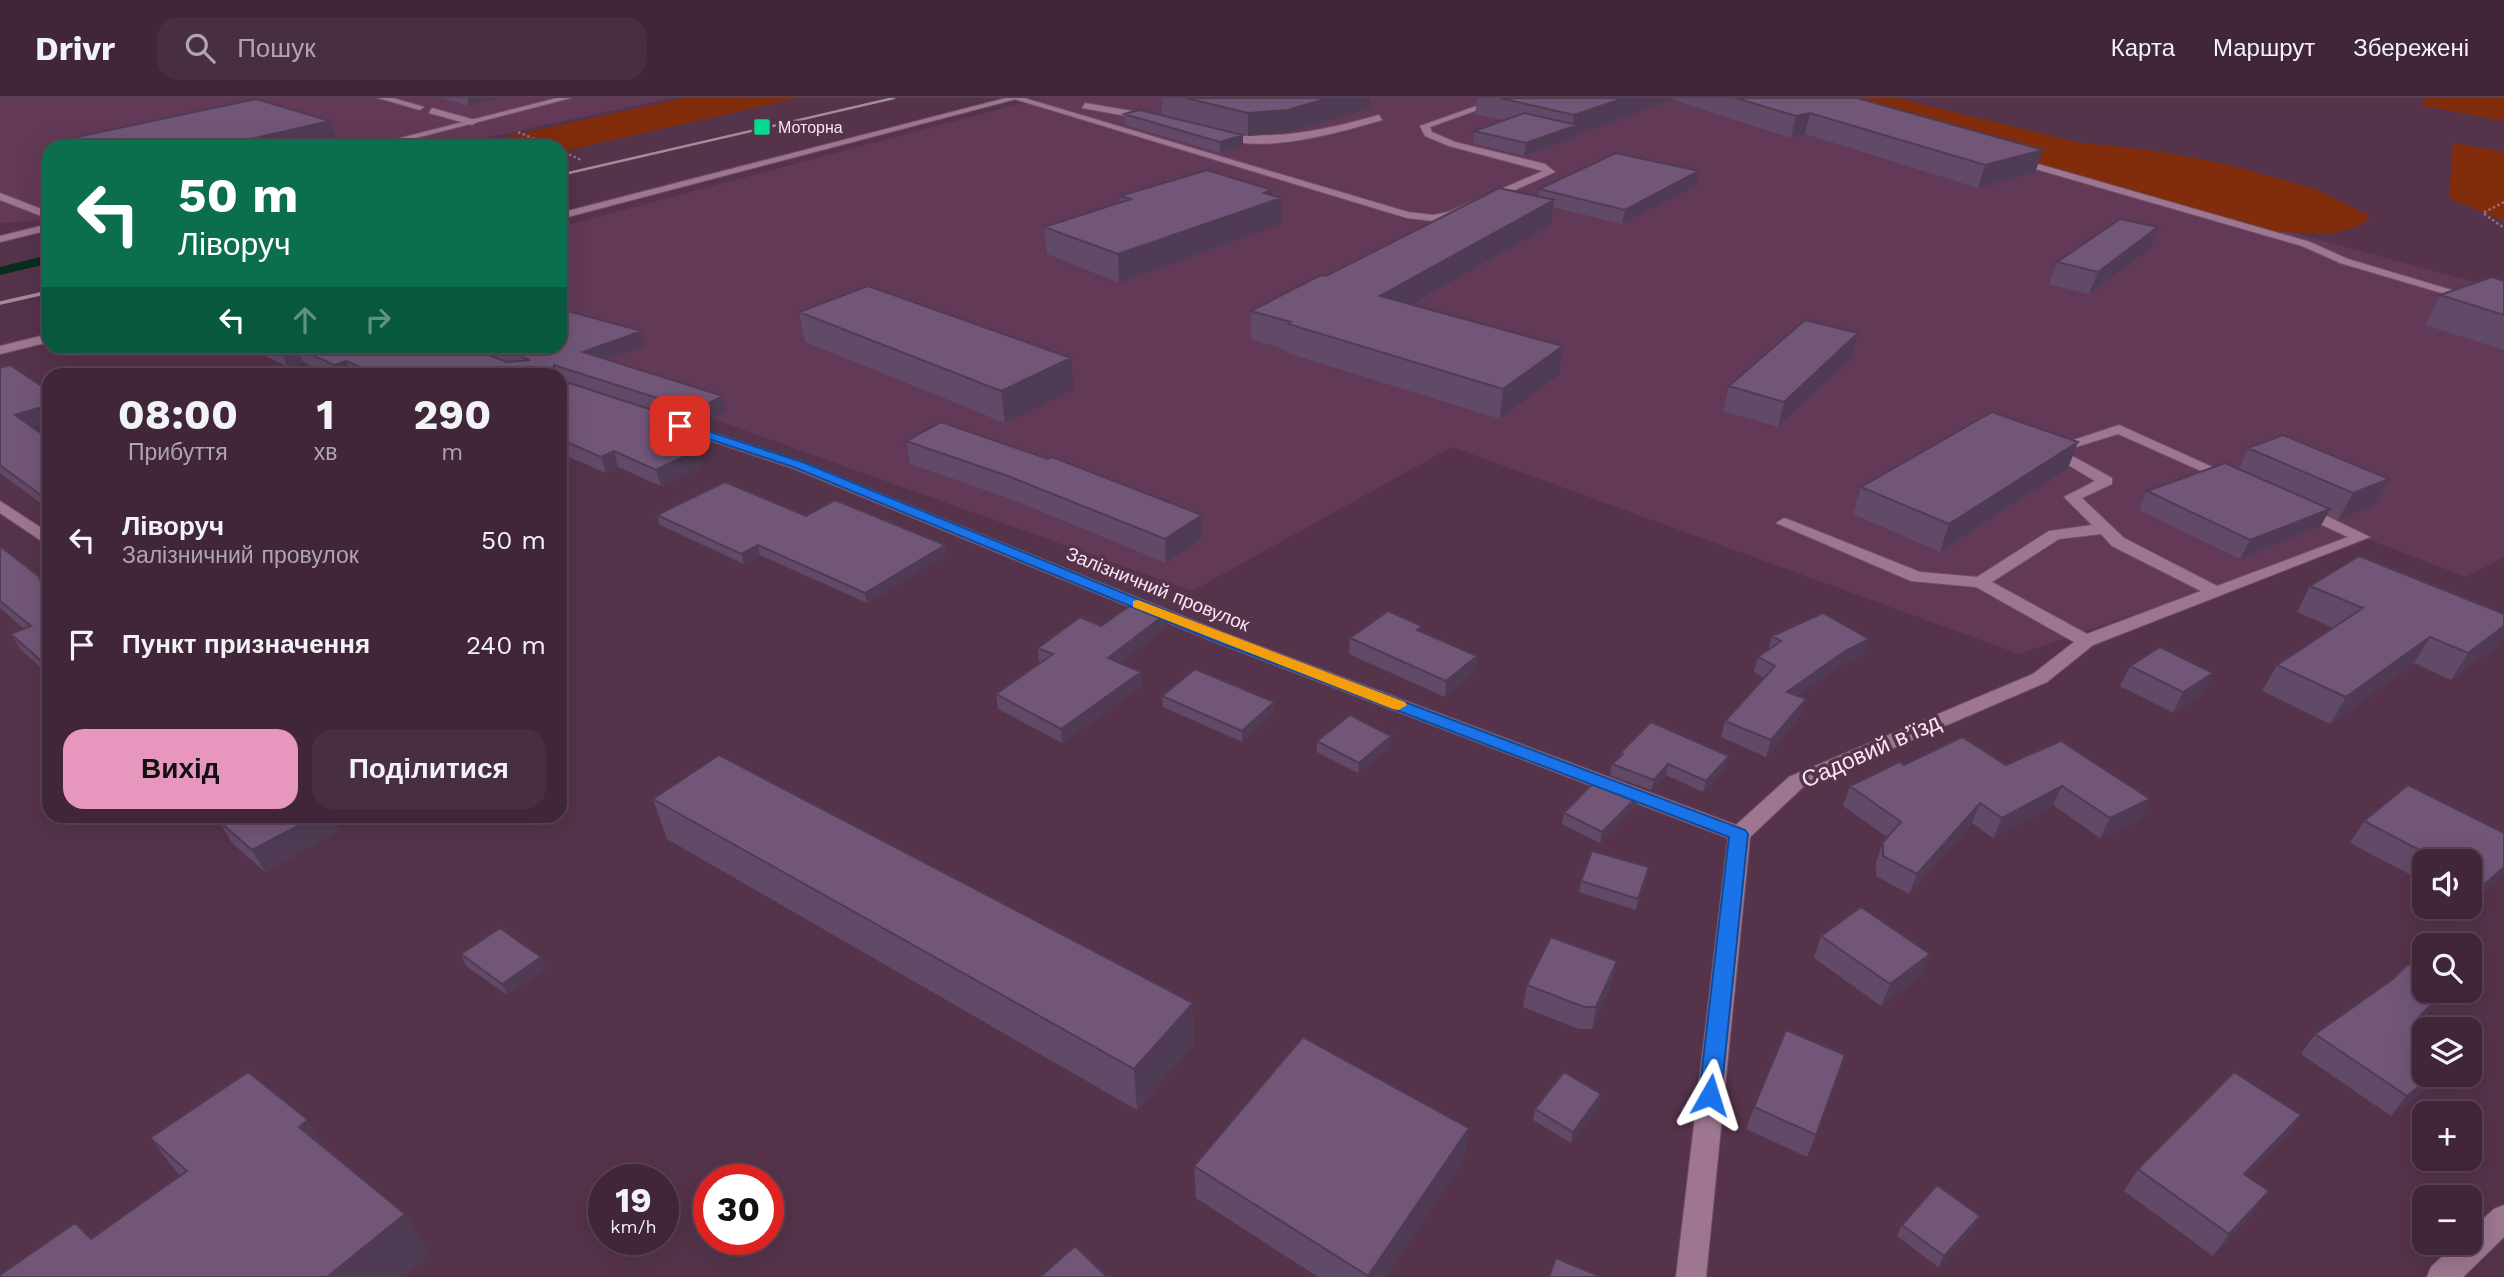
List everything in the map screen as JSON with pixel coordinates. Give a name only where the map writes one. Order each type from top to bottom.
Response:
[{"type":"street","points":[[382,98],[420,107]]},
{"type":"street","points":[[399,140],[568,98]]},
{"type":"street","points":[[567,214],[1015,98],[1407,215],[1433,218],[1451,215],[1550,172],[1548,169],[1452,144],[1428,134],[1425,126],[1507,98]]},
{"type":"street","points":[[1068,102],[1107,112],[1161,120]]},
{"type":"street","points":[[432,111],[472,122]]},
{"type":"street","points":[[1211,132],[1248,142],[1294,140],[1379,118]]},
{"type":"street","points":[[1998,155],[2306,243],[2344,261],[2452,292]]},
{"type":"street","points":[[0,196],[42,213]]},
{"type":"street","points":[[0,239],[42,229]]},
{"type":"street","points":[[0,350],[42,340]]},
{"type":"street","name":"Залізничний провулок","points":[[636,411],[800,466],[1216,636],[1739,834]]},
{"type":"street","points":[[2217,592],[2118,542],[2072,497],[2107,481],[2050,450],[2119,429],[2253,488]]},
{"type":"street","name":"Садовий в’їзд","points":[[1739,834],[1796,782],[2040,678],[2086,641],[2362,537],[2289,505]]},
{"type":"street","points":[[0,506],[42,536]]},
{"type":"street","points":[[1784,523],[1917,577],[1980,582],[2086,641]]},
{"type":"street","points":[[1980,582],[2055,534],[2105,529]]},
{"type":"street","points":[[1691,1277],[1739,834]]},
{"type":"street","points":[[2442,1277],[2504,1218]]},
{"type":"path","points":[[567,153],[581,160]]},
{"type":"path","points":[[2504,202],[2483,213],[2504,229]]},
{"type":"shaded area","points":[[0,98],[672,98],[476,140],[42,140],[42,220],[0,223]]},
{"type":"shaded area","points":[[685,98],[798,98],[567,150],[567,140],[492,140]]},
{"type":"shaded area","points":[[1040,98],[1797,98],[2504,290],[2504,557],[2466,577],[2362,537],[2019,654],[1452,447],[1192,591],[532,354],[567,354],[567,225]]},
{"type":"shaded area","points":[[1805,98],[1897,98],[2076,142],[2156,151],[2226,164],[2315,189],[2370,216],[2360,224],[2337,232],[2272,231]]},
{"type":"shaded area","points":[[2427,98],[2504,98],[2504,121],[2420,105]]},
{"type":"shaded area","points":[[2453,143],[2504,152],[2504,221],[2449,198]]},
{"type":"building","points":[[1186,98],[1328,98],[1288,110],[1248,113]]},
{"type":"building","points":[[1500,98],[1624,98],[1574,115]]},
{"type":"building","points":[[1736,98],[1857,98],[2043,150],[1985,165],[1810,113],[1796,116]]},
{"type":"building","points":[[256,99],[330,121],[247,140],[62,140]]},
{"type":"building","points":[[1139,110],[1243,135],[1220,142],[1124,114]]},
{"type":"building","points":[[1524,113],[1577,125],[1526,143],[1474,131]]},
{"type":"building","points":[[1616,153],[1699,171],[1625,210],[1539,189]]},
{"type":"building","points":[[1207,170],[1272,190],[1264,193],[1281,198],[1118,254],[1044,227],[1131,199],[1120,196]]},
{"type":"building","points":[[1499,188],[1554,200],[1380,296],[1563,346],[1503,389],[1251,311],[1321,275],[1326,276]]},
{"type":"building","points":[[2120,219],[2158,227],[2098,272],[2057,262]]},
{"type":"building","points":[[2492,277],[2504,281],[2504,315],[2440,295]]},
{"type":"building","points":[[868,286],[1071,358],[1001,391],[799,312]]},
{"type":"building","points":[[567,311],[642,331],[583,352],[723,396],[695,410],[554,365],[554,368],[363,368],[346,361],[334,365],[310,354],[486,354],[507,362],[530,360],[515,354],[567,354]]},
{"type":"building","points":[[1805,320],[1858,333],[1784,402],[1729,386]]},
{"type":"building","points":[[10,365],[42,386],[42,407],[15,415],[42,434],[42,496],[0,465],[0,368]]},
{"type":"building","points":[[567,382],[677,418],[651,431],[698,450],[656,470],[614,451],[601,457],[567,442]]},
{"type":"building","points":[[1992,412],[2078,442],[1949,524],[1861,487]]},
{"type":"building","points":[[941,422],[1048,459],[1052,457],[1202,515],[1165,539],[1008,476],[906,441]]},
{"type":"building","points":[[2283,435],[2389,479],[2353,493],[2248,448]]},
{"type":"building","points":[[2225,463],[2330,509],[2250,540],[2147,491]]},
{"type":"building","points":[[725,482],[806,516],[835,500],[945,545],[865,593],[758,545],[741,554],[657,515]]},
{"type":"building","points":[[0,546],[41,578],[42,662],[11,634],[31,626],[0,601]]},
{"type":"building","points":[[2359,556],[2504,614],[2504,626],[2468,653],[2430,637],[2346,697],[2277,665],[2363,608],[2310,586]]},
{"type":"building","points":[[1138,600],[1168,612],[1108,658],[1141,672],[1061,729],[996,694],[1053,654],[1038,648],[1080,617],[1101,626]]},
{"type":"building","points":[[1388,611],[1422,626],[1417,630],[1477,656],[1446,681],[1350,638]]},
{"type":"building","points":[[1823,613],[1869,639],[1845,651],[1787,692],[1806,699],[1771,740],[1725,721],[1775,666],[1758,657],[1781,641],[1772,636]]},
{"type":"building","points":[[2160,647],[2213,673],[2183,692],[2130,666]]},
{"type":"building","points":[[1195,669],[1274,702],[1242,731],[1162,696]]},
{"type":"building","points":[[1350,715],[1391,736],[1359,763],[1317,741]]},
{"type":"building","points":[[1651,722],[1729,756],[1706,781],[1668,764],[1654,780],[1612,764]]},
{"type":"building","points":[[1962,737],[2006,765],[2061,741],[2150,799],[2110,818],[2062,786],[2002,818],[1980,803],[1917,874],[1883,856],[1883,842],[1901,822],[1850,786],[1899,762],[1904,765]]},
{"type":"building","points":[[719,755],[1193,1003],[1134,1069],[653,799]]},
{"type":"building","points":[[1597,779],[1639,795],[1602,832],[1564,813]]},
{"type":"building","points":[[2408,785],[2504,833],[2504,867],[2485,884],[2482,882],[2482,849],[2417,849],[2364,821]]},
{"type":"building","points":[[221,823],[304,823],[252,850]]},
{"type":"building","points":[[1592,851],[1649,867],[1638,899],[1581,881]]},
{"type":"building","points":[[1861,907],[1930,954],[1890,984],[1821,936]]},
{"type":"building","points":[[500,928],[541,957],[502,984],[461,954]]},
{"type":"building","points":[[1551,937],[1617,961],[1596,1007],[1584,1007],[1527,985]]},
{"type":"building","points":[[2408,964],[2412,966],[2412,1003],[2432,1003],[2419,1017],[2412,1017],[2412,1087],[2418,1087],[2407,1096],[2315,1034],[2393,979]]},
{"type":"building","points":[[1786,1030],[1845,1055],[1816,1135],[1754,1107]]},
{"type":"building","points":[[1303,1037],[1469,1128],[1368,1276],[1194,1166]]},
{"type":"building","points":[[248,1072],[308,1120],[299,1127],[405,1214],[327,1277],[0,1277],[75,1223],[91,1239],[187,1171],[150,1138]]},
{"type":"building","points":[[1564,1072],[1601,1094],[1573,1132],[1535,1109]]},
{"type":"building","points":[[2234,1072],[2301,1115],[2244,1174],[2269,1191],[2229,1234],[2138,1169]]},
{"type":"building","points":[[1937,1185],[1980,1216],[1944,1256],[1902,1225]]},
{"type":"building","points":[[1075,1246],[1107,1277],[1040,1277]]},
{"type":"building","points":[[1556,1258],[1601,1277],[1549,1277]]},
{"type":"waterway","points":[[0,271],[42,261]]},
{"type":"railway","points":[[567,173],[894,98]]},
{"type":"railway","points":[[0,303],[42,294]]},
{"type":"slow traffic","points":[[1138,604],[1399,705]]},
{"type":"place","name":"Моторна","points":[[762,127]]},
{"type":"route","points":[[680,426],[800,466],[1216,636],[1739,834],[1710,1095]]}]
